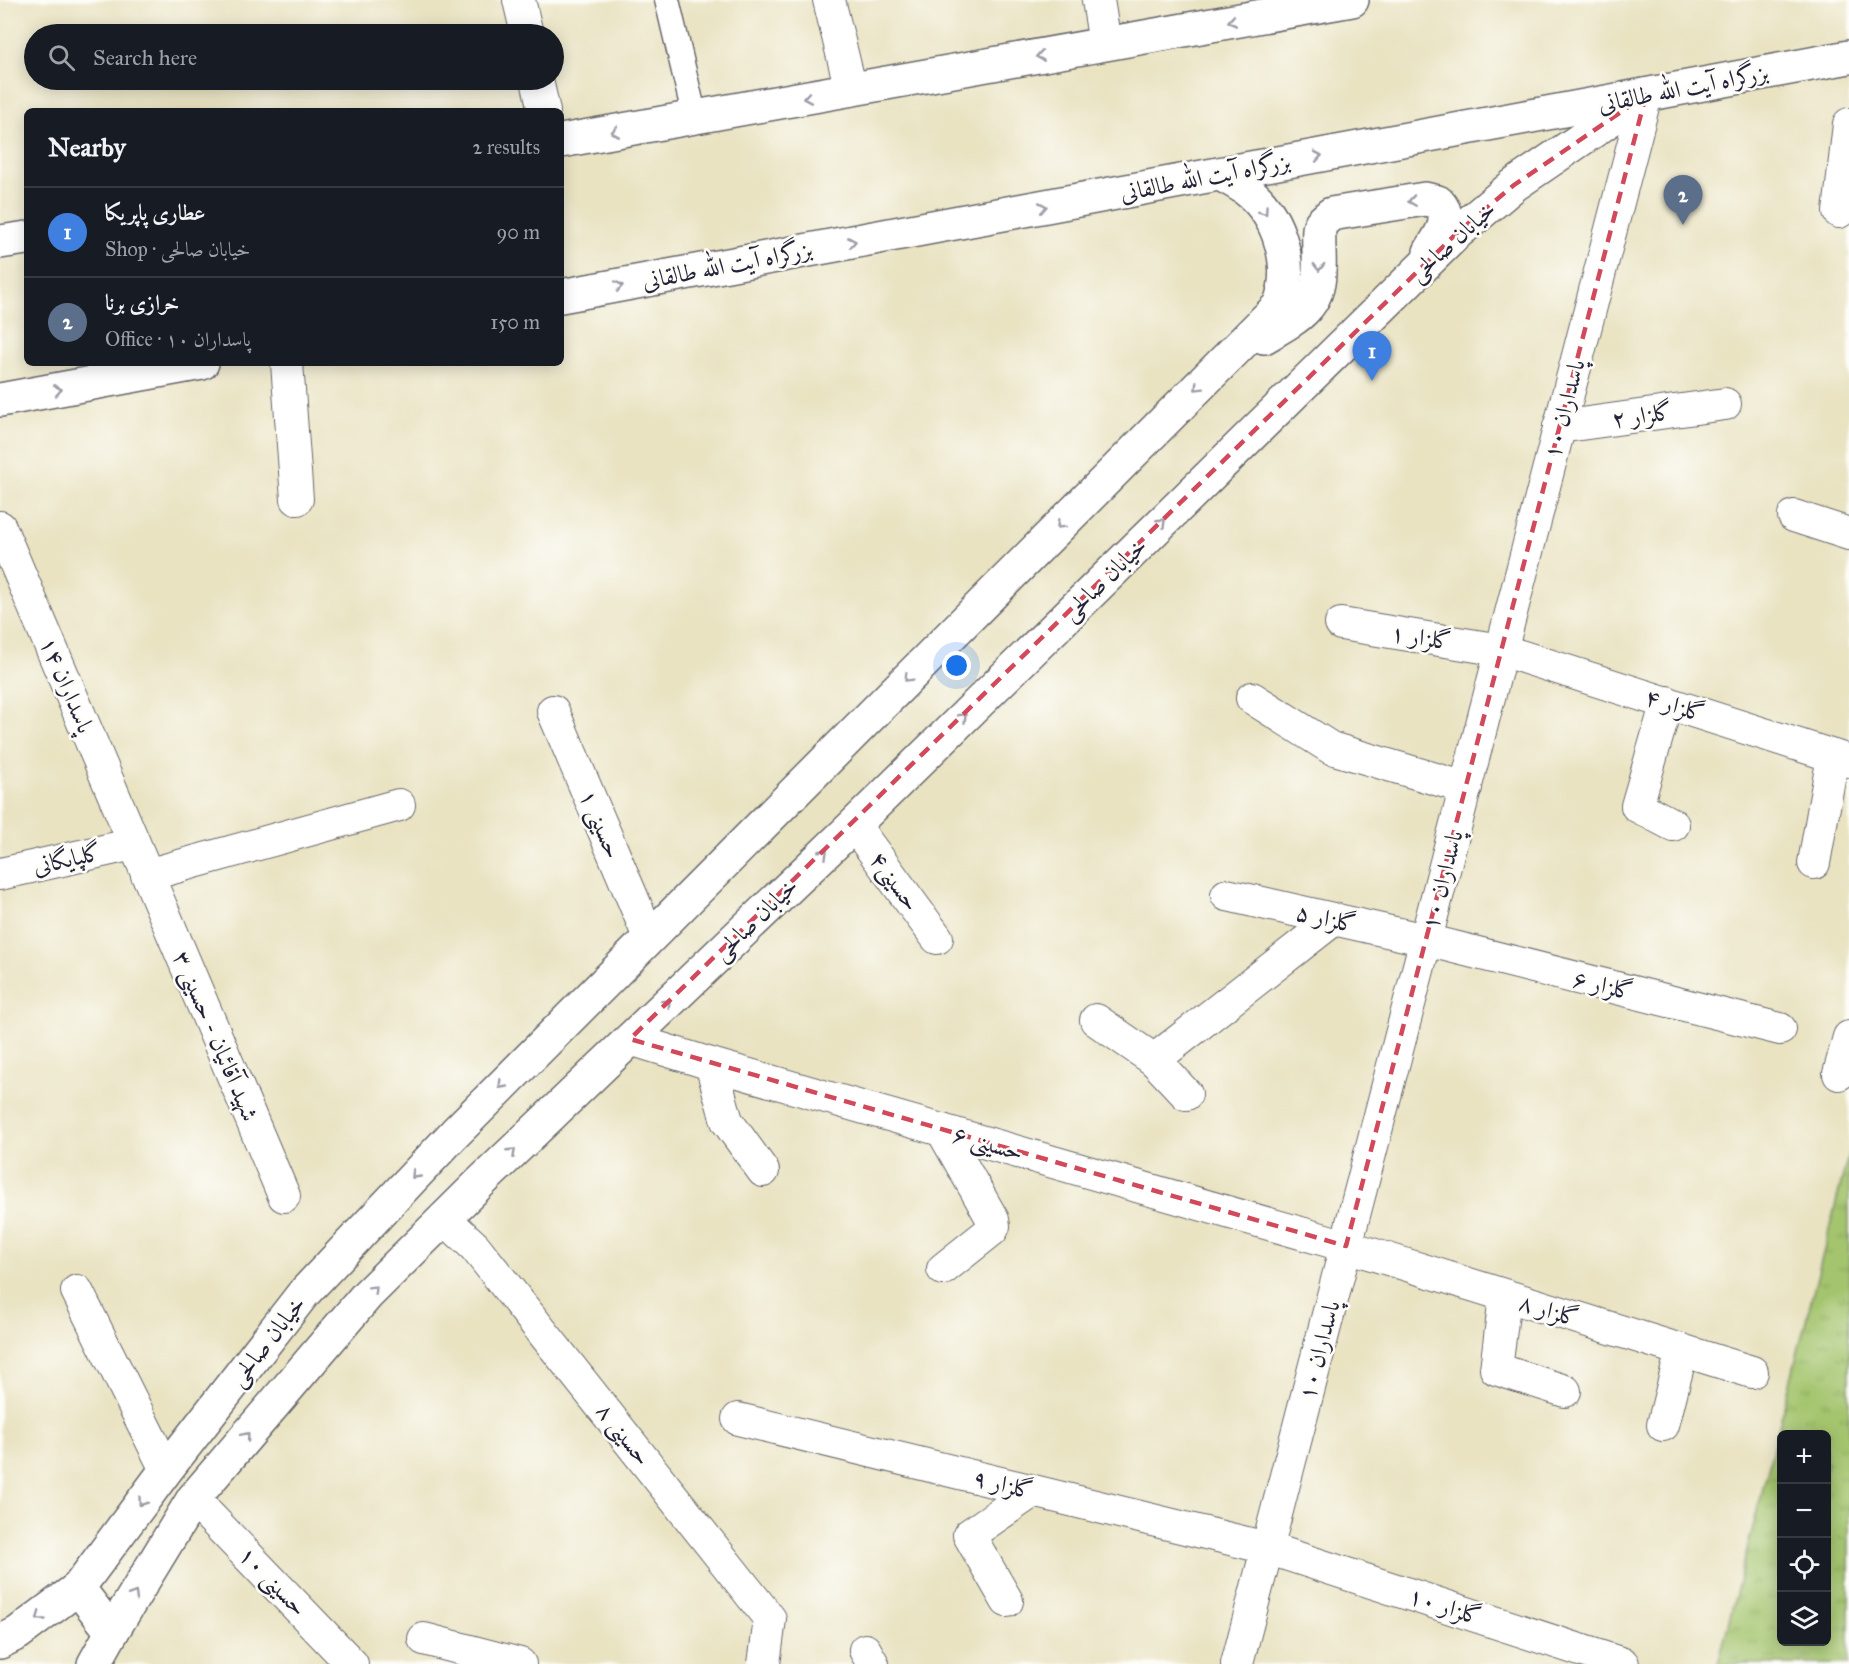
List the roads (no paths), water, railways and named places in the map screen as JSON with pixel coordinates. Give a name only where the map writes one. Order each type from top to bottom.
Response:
[{"type":"main road","points":[[564,140],[1352,0]]},
{"type":"main road","name":"بزرگراه آیت الله طالقانی","points":[[564,295],[1849,57]]},
{"type":"main road","name":"خیابان صالحی","points":[[580,1087],[854,825],[1458,232],[1514,185],[1646,95]]},
{"type":"main road","points":[[650,937],[1279,306],[1284,294],[1286,279],[1285,256],[1280,239],[1272,222],[1248,191],[1220,174]]},
{"type":"main road","points":[[1220,365],[1307,309],[1315,298],[1320,274],[1319,229],[1321,222],[1331,214],[1425,198],[1438,202],[1446,213],[1445,226],[1422,267]]},
{"type":"main road","points":[[0,242],[24,238]]},
{"type":"main road","points":[[0,400],[186,366]]},
{"type":"main road","name":"خيابان صالحی","points":[[0,1642],[18,1633],[78,1588],[166,1470],[303,1294],[543,1043],[650,937]]},
{"type":"main road","name":"خيابان صالحی","points":[[94,1664],[193,1498],[367,1295],[580,1087]]},
{"type":"main road","points":[[78,1588],[111,1632]]},
{"type":"street","points":[[519,0],[525,24]]},
{"type":"street","points":[[667,0],[695,118]]},
{"type":"street","points":[[829,0],[851,90]]},
{"type":"street","points":[[1098,0],[1105,44]]},
{"type":"street","points":[[539,90],[543,108]]},
{"type":"street","name":"پاسداران ١٠","points":[[1237,1664],[1646,95]]},
{"type":"street","points":[[1839,212],[1849,124]]},
{"type":"street","points":[[287,366],[297,499]]},
{"type":"street","name":"گلزار ۲","points":[[1559,427],[1725,404]]},
{"type":"street","points":[[1794,516],[1849,534]]},
{"type":"street","name":"پاسداران ۱۴","points":[[0,527],[147,875]]},
{"type":"street","name":"گلزار ۱","points":[[1341,624],[1501,650]]},
{"type":"street","name":"گلزار ۴","points":[[1501,650],[1841,759]]},
{"type":"street","points":[[1252,698],[1331,748],[1466,788]]},
{"type":"street","points":[[1667,702],[1637,806],[1673,825]]},
{"type":"street","name":"حسینی ۱","points":[[553,711],[650,937]]},
{"type":"street","points":[[1814,863],[1841,759]]},
{"type":"street","points":[[147,875],[399,805]]},
{"type":"street","name":"حسینی۴","points":[[854,825],[937,938]]},
{"type":"street","name":"گلپایگانی","points":[[0,874],[134,844]]},
{"type":"street","name":"شهید آقائیان - حسینی ۳","points":[[147,875],[284,1196]]},
{"type":"street","name":"گلزار ۵","points":[[1227,895],[1426,940]]},
{"type":"street","points":[[1154,1060],[1334,920]]},
{"type":"street","name":"گلزار ۶","points":[[1426,940],[1780,1029]]},
{"type":"street","points":[[1095,1020],[1154,1060],[1186,1094]]},
{"type":"street","points":[[1839,1074],[1849,1037]]},
{"type":"street","name":"حسینی ۶","points":[[630,1039],[1346,1246]]},
{"type":"street","points":[[711,1064],[728,1121],[763,1171]]},
{"type":"street","points":[[942,1130],[993,1220],[994,1226],[943,1269]]},
{"type":"street","name":"حسینی ۸","points":[[444,1218],[475,1247],[770,1619],[764,1664]]},
{"type":"street","name":"گلزار ۸","points":[[1346,1246],[1752,1372]]},
{"type":"street","points":[[77,1291],[166,1470]]},
{"type":"street","points":[[1505,1297],[1496,1369],[1565,1391]]},
{"type":"street","points":[[1663,1425],[1682,1350]]},
{"type":"street","name":"گلزار ٩","points":[[738,1419],[1267,1548]]},
{"type":"street","points":[[1007,1601],[969,1535],[1033,1491]]},
{"type":"street","name":"حسینی ۱۰","points":[[193,1498],[352,1664]]},
{"type":"street","name":"گلزار ۱۰","points":[[1267,1548],[1623,1664]]},
{"type":"street","points":[[111,1632],[115,1664]]},
{"type":"street","points":[[424,1640],[520,1664]]},
{"type":"place","name":"خرازی برنا","points":[[1683,225]]},
{"type":"place","name":"عطاری پاپریکا","points":[[1372,381]]}]
